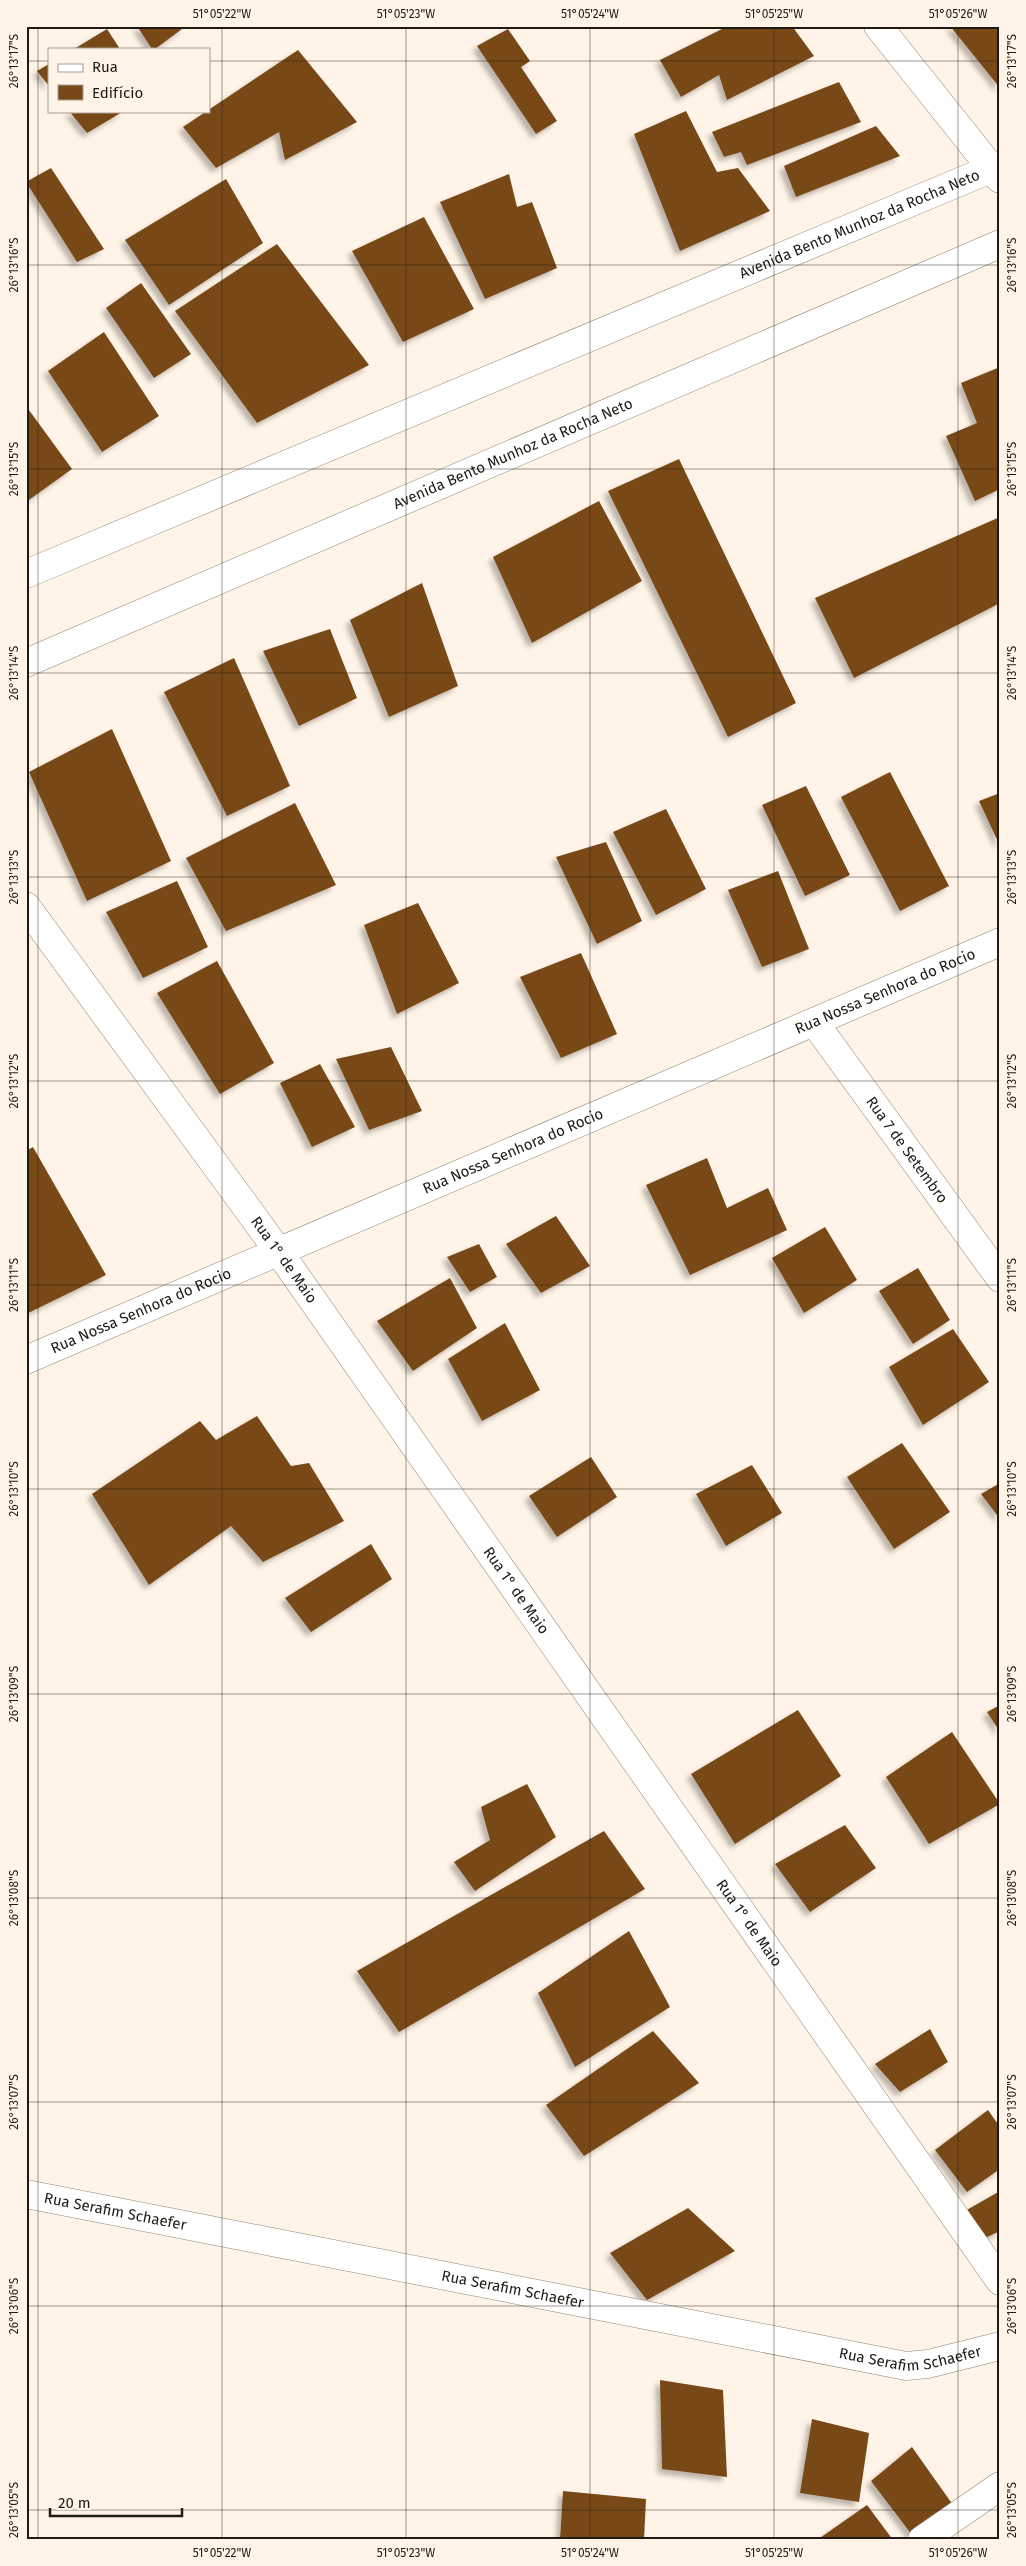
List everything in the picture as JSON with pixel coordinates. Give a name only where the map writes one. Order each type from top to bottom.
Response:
[{"type":"street","points":[[878,26],[997,171]]},
{"type":"street","name":"Avenida Bento Munhoz da Rocha Neto","points":[[26,574],[997,171]]},
{"type":"street","name":"Avenida Bento Munhoz da Rocha Neto","points":[[26,663],[1000,244]]},
{"type":"street","name":"Rua 1° de Maio","points":[[26,906],[279,1252],[1000,2281]]},
{"type":"street","name":"Rua Nossa Senhora do Rocio","points":[[26,1360],[1000,942]]},
{"type":"street","name":"Rua 7 de Setembro","points":[[814,1022],[1000,1278]]},
{"type":"street","name":"Rua Serafim Schaefer","points":[[26,2194],[906,2366],[928,2364],[1000,2346]]},
{"type":"street","points":[[922,2540],[1000,2486]]},
{"type":"building","points":[[137,26],[186,26],[156,48],[151,48]]},
{"type":"building","points":[[728,26],[792,26],[814,56],[727,100],[719,75],[681,97],[660,60]]},
{"type":"building","points":[[950,26],[1000,26],[1000,88]]},
{"type":"building","points":[[107,29],[119,48],[76,48]]},
{"type":"building","points":[[508,29],[530,61],[521,67],[557,121],[536,134],[477,46]]},
{"type":"building","points":[[298,50],[357,122],[285,160],[279,132],[216,168],[183,127],[205,112],[210,112],[210,109]]},
{"type":"building","points":[[48,65],[48,85],[37,71]]},
{"type":"building","points":[[839,82],[861,122],[747,165],[741,152],[724,157],[712,132]]},
{"type":"building","points":[[686,111],[717,172],[738,168],[770,211],[680,251],[634,134]]},
{"type":"building","points":[[70,112],[122,112],[87,133]]},
{"type":"building","points":[[876,126],[900,156],[796,197],[784,166]]},
{"type":"building","points":[[51,168],[104,249],[77,262],[26,182]]},
{"type":"building","points":[[509,174],[517,207],[532,202],[557,268],[485,299],[440,202]]},
{"type":"building","points":[[226,179],[263,243],[169,305],[125,240]]},
{"type":"building","points":[[424,217],[474,309],[403,342],[352,251]]},
{"type":"building","points":[[277,244],[369,365],[257,423],[175,311]]},
{"type":"building","points":[[141,283],[191,354],[154,378],[106,308]]},
{"type":"building","points":[[104,332],[159,416],[102,452],[48,371]]},
{"type":"building","points":[[1000,367],[1000,489],[975,501],[946,436],[977,423],[961,383]]},
{"type":"building","points":[[26,406],[72,469],[26,502]]},
{"type":"building","points":[[679,459],[796,703],[728,737],[608,491]]},
{"type":"building","points":[[599,501],[642,581],[532,643],[493,557]]},
{"type":"building","points":[[1000,517],[1000,603],[854,678],[815,598]]},
{"type":"building","points":[[422,583],[458,686],[389,717],[350,620]]},
{"type":"building","points":[[330,629],[357,698],[299,726],[263,651]]},
{"type":"building","points":[[234,658],[290,786],[227,816],[164,692]]},
{"type":"building","points":[[112,729],[171,861],[87,901],[29,772]]},
{"type":"building","points":[[890,772],[949,886],[900,911],[841,797]]},
{"type":"building","points":[[806,786],[850,875],[805,896],[762,805]]},
{"type":"building","points":[[1000,793],[1000,846],[979,801]]},
{"type":"building","points":[[295,803],[336,885],[226,931],[186,858]]},
{"type":"building","points":[[666,809],[706,889],[656,915],[613,832]]},
{"type":"building","points":[[606,842],[642,921],[597,944],[556,857]]},
{"type":"building","points":[[778,871],[809,949],[762,967],[728,890]]},
{"type":"building","points":[[177,881],[208,947],[143,978],[106,912]]},
{"type":"building","points":[[418,903],[459,983],[397,1014],[364,925]]},
{"type":"building","points":[[581,953],[617,1034],[561,1058],[520,977]]},
{"type":"building","points":[[217,961],[274,1063],[220,1094],[157,993]]},
{"type":"building","points":[[391,1047],[422,1111],[369,1130],[336,1059]]},
{"type":"building","points":[[320,1064],[355,1127],[312,1147],[280,1083]]},
{"type":"building","points":[[33,1147],[106,1275],[26,1314],[26,1151]]},
{"type":"building","points":[[707,1158],[727,1208],[768,1188],[787,1230],[690,1275],[646,1185]]},
{"type":"building","points":[[556,1216],[590,1266],[541,1293],[506,1244]]},
{"type":"building","points":[[825,1227],[857,1280],[804,1313],[772,1258]]},
{"type":"building","points":[[479,1244],[497,1277],[470,1292],[447,1257]]},
{"type":"building","points":[[918,1268],[950,1320],[913,1344],[879,1291]]},
{"type":"building","points":[[450,1278],[477,1328],[413,1371],[377,1321]]},
{"type":"building","points":[[505,1323],[540,1390],[482,1421],[448,1359]]},
{"type":"building","points":[[953,1329],[989,1382],[923,1425],[889,1367]]},
{"type":"building","points":[[257,1416],[291,1466],[309,1463],[344,1521],[263,1562],[231,1526],[149,1585],[92,1494],[200,1421],[216,1440]]},
{"type":"building","points":[[902,1443],[950,1512],[894,1549],[847,1477]]},
{"type":"building","points":[[591,1457],[617,1497],[557,1537],[529,1496]]},
{"type":"building","points":[[752,1465],[782,1513],[726,1546],[696,1494]]},
{"type":"building","points":[[1000,1483],[1000,1519],[981,1494]]},
{"type":"building","points":[[371,1544],[392,1579],[311,1632],[285,1598]]},
{"type":"building","points":[[1000,1705],[1000,1732],[987,1712]]},
{"type":"building","points":[[798,1710],[841,1776],[735,1844],[691,1774]]},
{"type":"building","points":[[952,1732],[1000,1804],[929,1844],[886,1777]]},
{"type":"building","points":[[527,1784],[556,1837],[475,1891],[454,1862],[490,1840],[481,1807]]},
{"type":"building","points":[[845,1825],[876,1868],[810,1912],[775,1864]]},
{"type":"building","points":[[604,1831],[645,1889],[399,2032],[357,1971]]},
{"type":"building","points":[[629,1931],[670,2007],[575,2067],[538,1993]]},
{"type":"building","points":[[930,2029],[948,2062],[900,2092],[875,2064]]},
{"type":"building","points":[[653,2031],[699,2083],[584,2156],[546,2105]]},
{"type":"building","points":[[988,2110],[1000,2127],[1000,2169],[967,2192],[935,2150]]},
{"type":"building","points":[[1000,2191],[1000,2231],[985,2238],[965,2211]]},
{"type":"building","points":[[688,2208],[735,2251],[647,2300],[610,2253]]},
{"type":"building","points":[[660,2380],[723,2390],[727,2477],[662,2469]]},
{"type":"building","points":[[812,2419],[869,2433],[859,2502],[800,2493]]},
{"type":"building","points":[[912,2447],[953,2505],[912,2535],[871,2481]]},
{"type":"building","points":[[563,2491],[646,2499],[644,2540],[560,2540]]},
{"type":"building","points":[[867,2505],[893,2540],[817,2540]]}]
